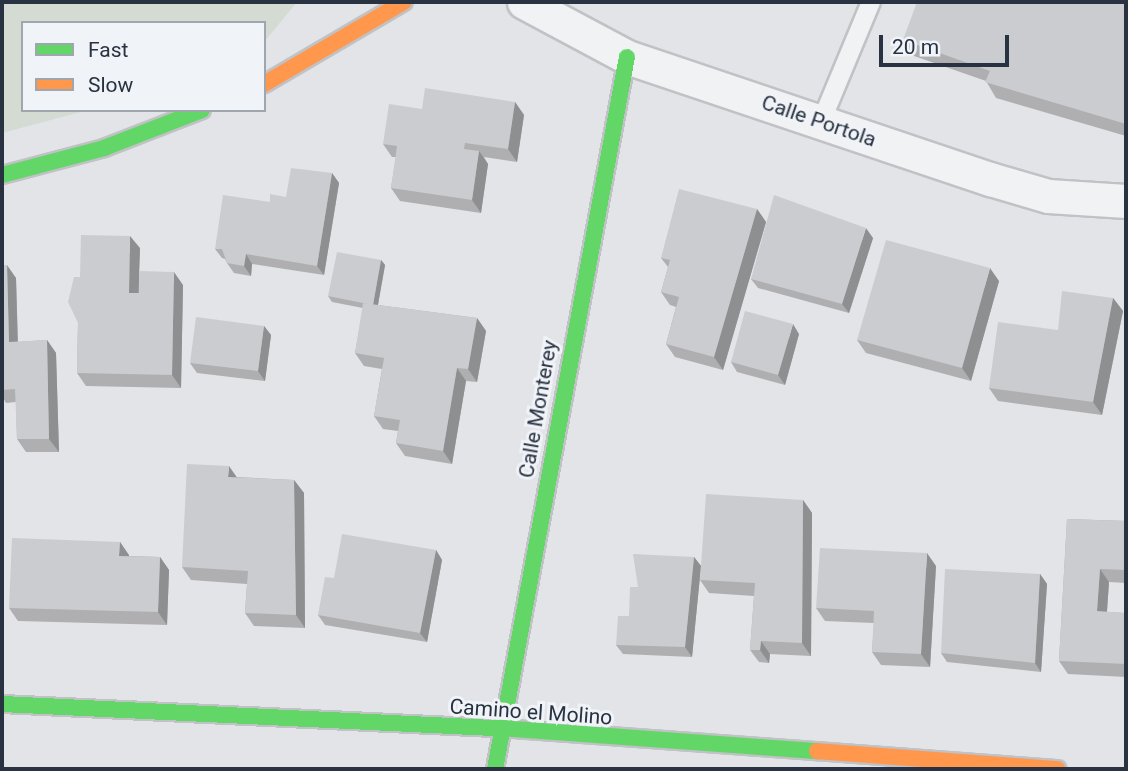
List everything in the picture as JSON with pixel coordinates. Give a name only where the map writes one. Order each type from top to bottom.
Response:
[{"type":"street","points":[[266,83],[404,2]]},
{"type":"street","name":"Calle Portola","points":[[524,2],[627,57],[821,122],[1048,196],[1126,201]]},
{"type":"street","name":"Calle Monterey","points":[[495,769],[627,57]]},
{"type":"street","points":[[2,175],[104,148],[197,112]]},
{"type":"street","name":"Camino el Molino","points":[[2,704],[502,729],[1057,769]]},
{"type":"lane","points":[[821,122],[871,2]]},
{"type":"shaded area","points":[[2,2],[297,2],[266,40],[266,21],[21,21],[21,112],[81,112],[2,133]]},
{"type":"building","points":[[917,2],[1126,2],[1126,124],[985,82],[990,71],[903,40]]},
{"type":"building","points":[[425,88],[515,102],[508,149],[465,143],[464,149],[479,151],[472,200],[391,188],[397,146],[383,144],[389,104],[422,109]]},
{"type":"building","points":[[291,168],[332,173],[317,266],[246,254],[244,266],[227,263],[222,249],[215,249],[223,195],[270,202],[270,194],[286,197]]},
{"type":"building","points":[[679,189],[757,209],[714,357],[666,344],[679,297],[661,292],[670,260],[661,258]]},
{"type":"building","points":[[774,195],[866,228],[842,304],[751,279]]},
{"type":"building","points":[[81,235],[130,236],[129,293],[139,293],[139,271],[174,272],[172,375],[77,373],[78,323],[68,302],[74,277],[80,277]]},
{"type":"building","points":[[886,240],[990,268],[962,368],[857,340]]},
{"type":"building","points":[[337,252],[381,260],[373,305],[328,296]]},
{"type":"building","points":[[2,265],[7,265],[9,342],[47,340],[49,439],[17,439],[15,389],[2,390]]},
{"type":"building","points":[[1062,291],[1113,298],[1093,402],[989,388],[998,322],[1058,330]]},
{"type":"building","points":[[363,303],[477,318],[468,369],[457,368],[443,451],[396,443],[400,420],[374,416],[384,358],[355,353]]},
{"type":"building","points":[[745,311],[793,324],[778,375],[731,362]]},
{"type":"building","points":[[196,317],[264,326],[258,371],[190,363]]},
{"type":"building","points":[[187,464],[229,466],[228,477],[294,480],[296,615],[245,613],[248,571],[182,567]]},
{"type":"building","points":[[706,494],[803,500],[802,643],[761,641],[760,650],[750,650],[755,583],[700,580]]},
{"type":"building","points":[[1067,519],[1126,521],[1126,570],[1100,569],[1097,611],[1125,613],[1126,590],[1126,664],[1059,661]]},
{"type":"building","points":[[342,534],[436,550],[420,633],[318,615],[325,577],[334,578]]},
{"type":"building","points":[[12,538],[120,542],[119,556],[160,557],[158,612],[9,608]]},
{"type":"building","points":[[820,548],[927,553],[921,654],[872,652],[874,611],[816,608]]},
{"type":"building","points":[[633,554],[694,557],[685,647],[616,645],[618,616],[629,616],[630,587],[638,587]]},
{"type":"building","points":[[945,569],[1040,574],[1035,663],[941,653]]},
{"type":"traffic: fast","points":[[495,769],[627,57]]},
{"type":"traffic: fast","points":[[2,175],[104,148],[197,112]]},
{"type":"traffic: fast","points":[[2,704],[501,728],[817,751]]},
{"type":"traffic: slow","points":[[266,83],[404,2]]},
{"type":"traffic: slow","points":[[817,751],[1057,769]]}]
